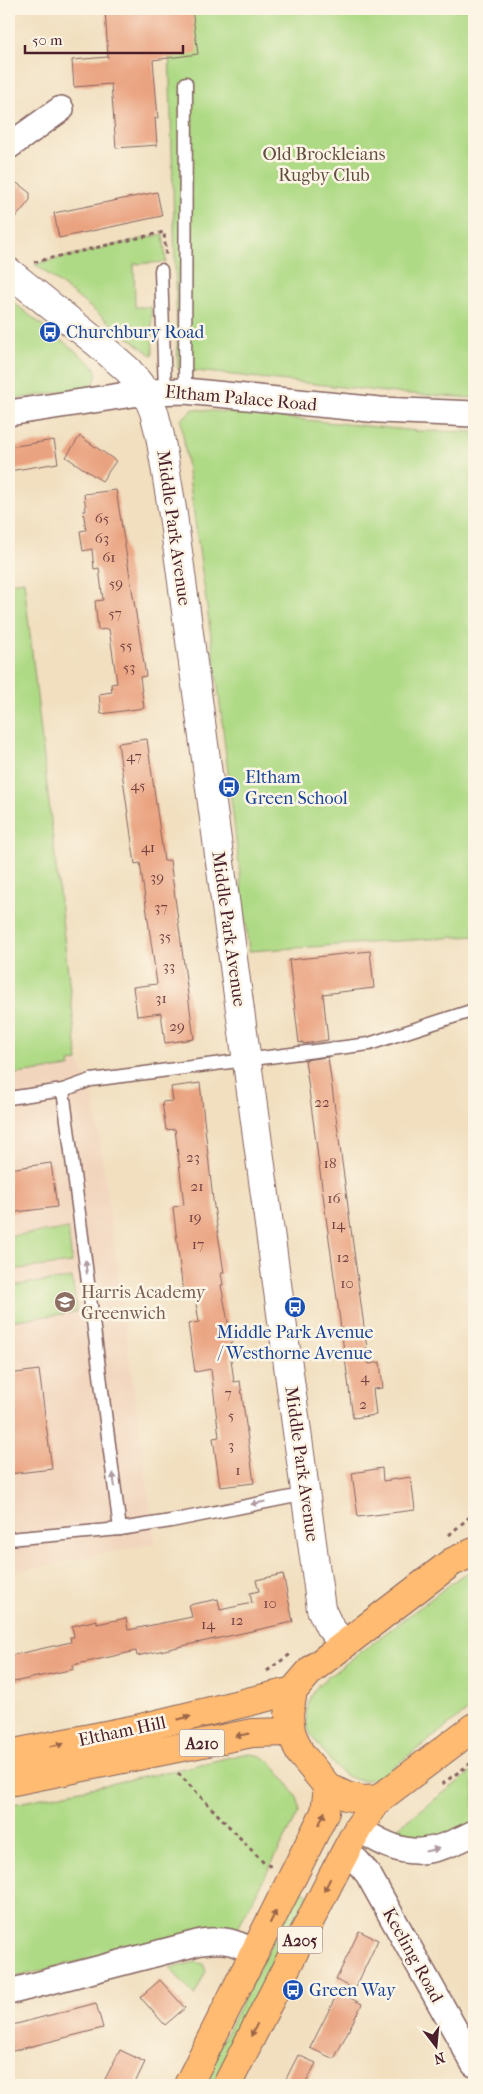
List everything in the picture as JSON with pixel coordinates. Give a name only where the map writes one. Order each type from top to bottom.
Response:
[{"type":"main road","points":[[379,1798],[363,1800],[346,1796],[328,1786],[300,1753],[291,1732],[289,1715],[293,1691],[311,1670],[343,1644],[452,1562],[473,1551]]},
{"type":"main road","name":"Eltham Hill","points":[[9,1754],[136,1729],[293,1691]]},
{"type":"main road","name":"A205","points":[[226,2085],[358,1828],[379,1798],[474,1727]]},
{"type":"main road","name":"Eltham Hill","points":[[9,1782],[252,1734],[291,1732]]},
{"type":"main road","name":"A205","points":[[188,2085],[325,1812],[328,1786]]},
{"type":"street","points":[[9,146],[62,109]]},
{"type":"street","name":"Middle Park Avenue","points":[[18,268],[128,370],[165,391],[154,412],[160,436],[173,515],[321,1609],[329,1626],[343,1644]]},
{"type":"street","name":"Eltham Palace Road","points":[[9,413],[165,391],[380,410],[474,414]]},
{"type":"street","points":[[358,1828],[388,1846],[411,1852],[428,1852],[448,1846],[474,1833]]},
{"type":"street","name":"Keeling Road","points":[[344,1853],[360,1864],[368,1874],[474,2064]]},
{"type":"street","points":[[9,1992],[201,1942],[233,1941],[255,1952]]},
{"type":"lane","points":[[165,391],[186,83]]},
{"type":"lane","points":[[161,270],[165,391]]},
{"type":"lane","points":[[9,1098],[63,1090],[91,1080],[369,1044],[474,1010]]},
{"type":"lane","points":[[63,1090],[120,1529]]},
{"type":"lane","points":[[9,1539],[120,1529],[171,1521],[306,1494]]},
{"type":"path","points":[[18,268],[164,232],[168,269],[161,270]]},
{"type":"path","points":[[463,1525],[474,1513]]},
{"type":"path","points":[[265,1672],[297,1649]]},
{"type":"path","points":[[176,1770],[264,1863],[275,1869]]},
{"type":"shaded area","name":"Harris Academy Greenwich","points":[[78,1061],[94,1099],[155,1543],[9,1573],[9,1072]]},
{"type":"green space","name":"Old Brockleians Rugby Club","points":[[168,9],[474,9],[474,398],[396,393],[178,369]]},
{"type":"green space","points":[[163,234],[166,262],[134,264],[135,307],[151,307],[153,354],[151,355],[35,264]]},
{"type":"green space","points":[[9,299],[93,365],[97,375],[93,383],[87,388],[9,400]]},
{"type":"green space","points":[[193,409],[418,431],[474,432],[474,936],[249,951],[218,687],[181,420]]},
{"type":"green space","points":[[24,581],[78,1061],[69,1062],[70,1067],[9,1075],[9,583]]},
{"type":"green space","points":[[68,1229],[72,1263],[9,1270],[9,1236]]},
{"type":"green space","points":[[72,1278],[77,1312],[9,1321],[9,1286]]},
{"type":"green space","points":[[474,1570],[474,1706],[383,1775],[362,1780],[346,1776],[333,1764],[307,1727],[307,1710],[316,1688],[461,1576]]},
{"type":"green space","points":[[243,1754],[261,1756],[272,1764],[295,1795],[299,1812],[235,1933],[173,1937],[9,1979],[9,1805]]},
{"type":"green space","points":[[474,1770],[474,1825],[428,1843],[385,1837]]},
{"type":"green space","points":[[299,1889],[309,1894],[214,2085],[200,2085]]},
{"type":"green space","points":[[196,1962],[203,1964],[206,1971],[194,1996],[170,1968]]},
{"type":"building","points":[[105,9],[192,9],[198,54],[153,60],[158,118],[155,118],[157,145],[116,148],[111,84],[74,87],[72,60],[108,57]]},
{"type":"building","points":[[9,177],[30,193],[30,200],[9,226]]},
{"type":"building","points":[[157,192],[162,216],[59,238],[54,213]]},
{"type":"building","points":[[80,436],[116,461],[102,481],[66,457]]},
{"type":"building","points":[[54,440],[58,463],[9,471],[9,447]]},
{"type":"building","points":[[116,490],[146,676],[140,677],[144,708],[101,714],[99,694],[112,692],[111,684],[117,683],[109,629],[98,630],[95,601],[103,600],[99,568],[94,569],[92,549],[83,551],[80,531],[86,530],[83,511],[86,511],[84,494]]},
{"type":"building","points":[[147,739],[164,861],[170,860],[194,1039],[165,1043],[161,1013],[137,1016],[133,987],[157,984],[140,863],[135,864],[118,743]]},
{"type":"building","points":[[370,951],[374,988],[323,994],[328,1040],[299,1043],[289,960]]},
{"type":"building","points":[[328,1057],[369,1364],[380,1362],[383,1388],[373,1389],[376,1415],[353,1418],[305,1060]]},
{"type":"building","points":[[200,1083],[213,1200],[224,1273],[221,1273],[223,1285],[221,1285],[232,1343],[229,1344],[234,1382],[240,1381],[254,1483],[220,1487],[213,1438],[219,1437],[211,1369],[195,1372],[188,1324],[199,1322],[194,1290],[183,1292],[173,1207],[184,1205],[175,1129],[166,1130],[162,1102],[173,1101],[171,1087]]},
{"type":"building","points":[[51,1163],[57,1207],[9,1213],[9,1169]]},
{"type":"building","points":[[39,1370],[52,1469],[9,1474],[9,1374]]},
{"type":"building","points":[[382,1468],[383,1481],[411,1477],[415,1510],[358,1517],[352,1473]]},
{"type":"building","points":[[283,1574],[293,1622],[137,1656],[136,1651],[73,1665],[74,1669],[9,1683],[9,1656],[71,1642],[70,1637],[74,1637],[72,1626],[97,1620],[97,1624],[126,1618],[128,1630],[192,1617],[189,1605],[218,1599],[220,1610],[252,1603],[250,1593],[259,1591],[256,1580]]},
{"type":"building","points":[[359,1931],[378,1940],[355,1989],[336,1980]]},
{"type":"building","points":[[160,1980],[185,2008],[165,2025],[140,1997]]},
{"type":"building","points":[[338,1992],[362,2004],[334,2059],[310,2048]]},
{"type":"building","points":[[96,2003],[103,2028],[9,2052],[9,2026]]},
{"type":"building","points":[[120,2050],[145,2062],[134,2085],[102,2085]]},
{"type":"building","points":[[298,2055],[316,2063],[305,2085],[283,2085]]},
{"type":"place","name":"Churchbury Road","points":[[50,332]]},
{"type":"place","name":"Eltham Green School","points":[[229,787]]},
{"type":"place","name":"Harris Academy Greenwich","points":[[65,1302]]},
{"type":"place","name":"Middle Park Avenue / Westhorne Avenue","points":[[295,1307]]},
{"type":"place","name":"Green Way","points":[[293,1990]]}]
